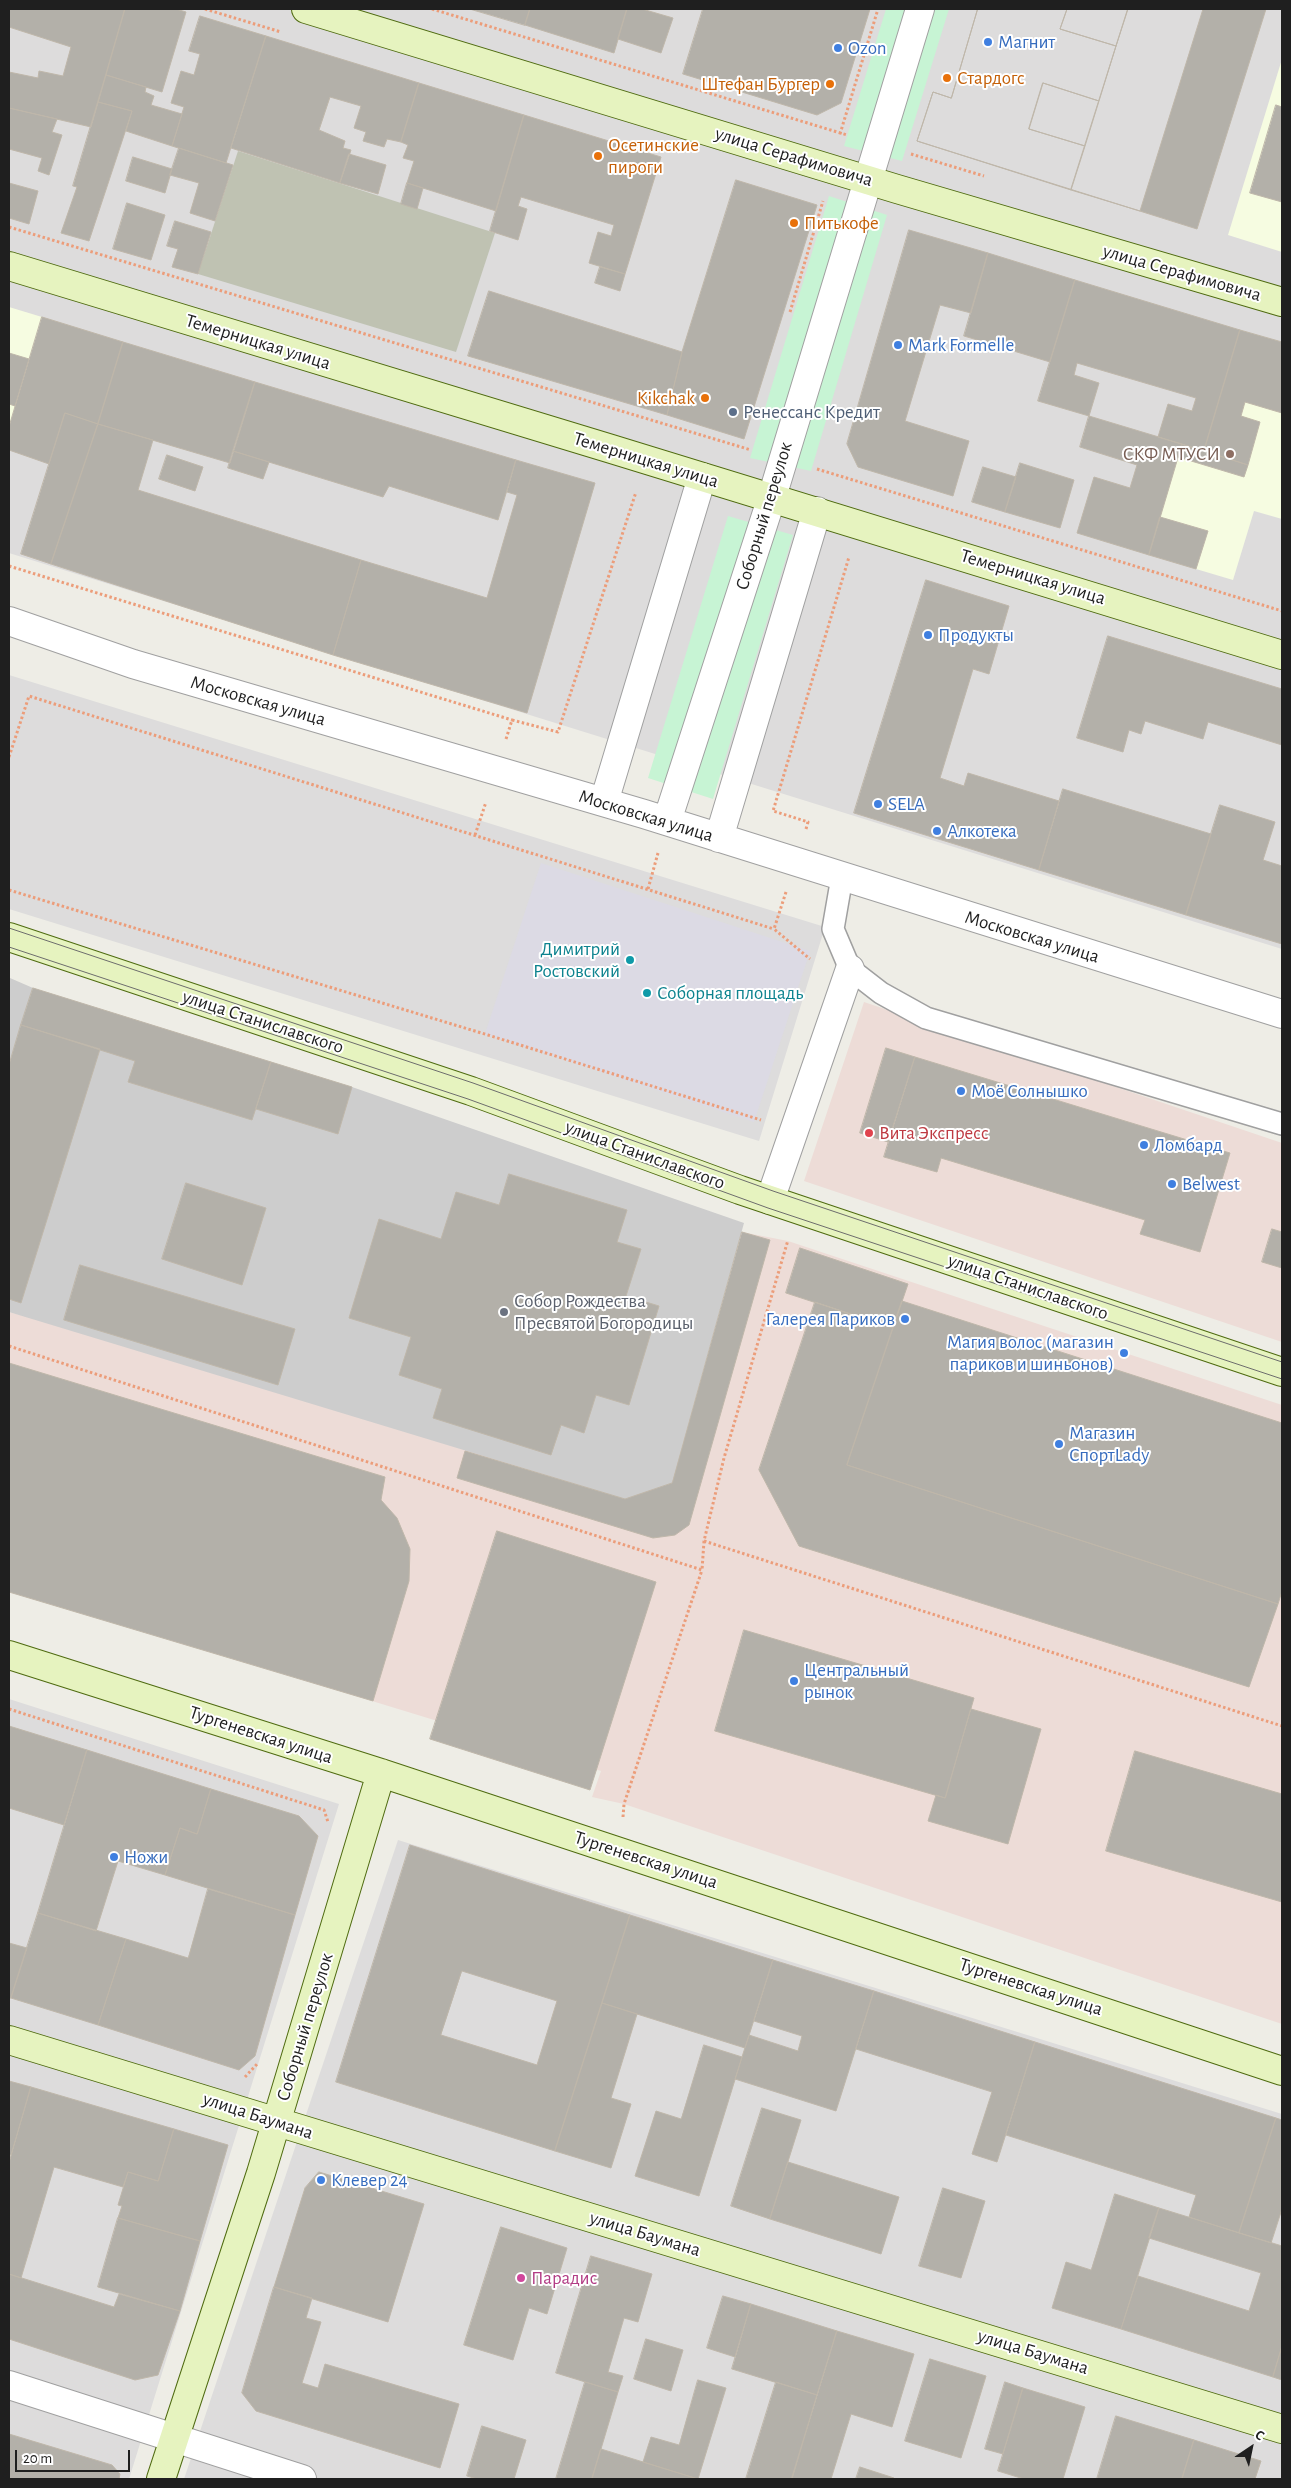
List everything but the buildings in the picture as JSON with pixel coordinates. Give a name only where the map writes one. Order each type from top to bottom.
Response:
[{"type":"street","name":"улица Серафимовича","points":[[306,9],[867,179],[1282,302]]},
{"type":"street","name":"Соборный переулок","points":[[667,821],[772,497],[920,9]]},
{"type":"street","name":"Темерницкая улица","points":[[9,266],[772,497],[1282,655]]},
{"type":"street","points":[[604,802],[702,477]]},
{"type":"street","points":[[719,838],[817,511]]},
{"type":"street","name":"Московская улица","points":[[9,621],[133,664],[796,860],[842,877],[1282,1014]]},
{"type":"street","name":"улица Станиславского","points":[[9,937],[471,1091],[770,1200],[1282,1372]]},
{"type":"street","points":[[770,1200],[850,969]]},
{"type":"street","name":"Тургеневская улица","points":[[9,1655],[381,1773],[1282,2071]]},
{"type":"street","name":"Соборный переулок","points":[[161,2479],[276,2122],[381,1773]]},
{"type":"street","name":"улица Баумана","points":[[9,2040],[1282,2428]]},
{"type":"street","points":[[9,2386],[302,2479]]},
{"type":"lane","points":[[842,877],[833,930],[850,969],[881,993],[926,1018],[1282,1124]]},
{"type":"path","points":[[432,9],[840,133],[878,9]]},
{"type":"path","points":[[9,227],[1282,611]]},
{"type":"path","points":[[9,566],[512,720],[558,732],[646,460]]},
{"type":"path","points":[[774,929],[808,822],[773,811],[851,551]]},
{"type":"path","points":[[9,757],[29,696],[774,929],[811,960]]},
{"type":"path","points":[[475,835],[512,720]]},
{"type":"path","points":[[9,890],[479,1032],[767,1122]]},
{"type":"path","points":[[610,1849],[622,1821],[624,1804],[702,1570],[704,1541],[724,1458],[788,1234]]},
{"type":"path","points":[[9,1346],[702,1570]]},
{"type":"path","points":[[704,1541],[1282,1726]]},
{"type":"path","points":[[9,1710],[324,1810],[329,1819],[326,1829]]},
{"type":"path","points":[[242,2079],[258,2062]]},
{"type":"shaded area","points":[[9,9],[1282,9],[1282,949],[9,553]]},
{"type":"shaded area","points":[[886,9],[949,9],[902,161],[844,146]]},
{"type":"shaded area","points":[[1282,59],[1282,252],[1228,235]]},
{"type":"shaded area","points":[[238,151],[495,233],[456,352],[198,274]]},
{"type":"shaded area","points":[[829,196],[887,215],[811,471],[750,458]]},
{"type":"shaded area","points":[[9,307],[42,317],[9,427]]},
{"type":"shaded area","name":"СКФ МТУСИ","points":[[1240,330],[1282,342],[1282,519],[1254,511],[1233,580],[1196,569],[1208,531],[1160,517],[1182,444],[1204,451]]},
{"type":"shaded area","points":[[728,516],[793,535],[713,799],[648,778]]},
{"type":"shaded area","points":[[9,675],[825,927],[759,1141],[9,909]]},
{"type":"shaded area","name":"Соборная площадь","points":[[541,863],[810,951],[754,1122],[485,1034]]},
{"type":"shaded area","points":[[10,978],[33,988],[352,1087],[744,1223],[672,1483],[625,1499],[9,1312]]},
{"type":"shaded area","points":[[864,1002],[1282,1143],[1282,1342],[804,1181]]},
{"type":"shaded area","name":"Центральный рынок","points":[[742,1232],[788,1241],[1282,1405],[1282,2024],[624,1804],[592,1797],[601,1771],[9,1590],[9,1312],[672,1482]]},
{"type":"shaded area","points":[[9,1699],[339,1804],[129,2479],[9,2479]]},
{"type":"shaded area","points":[[398,1840],[1282,2114],[1282,2479],[184,2479]]},
{"type":"tram line","points":[[9,928],[473,1083],[773,1191],[1282,1362]]},
{"type":"tram line","points":[[9,947],[468,1099],[768,1208],[1282,1379]]},
{"type":"place","name":"Магнит","points":[[988,42]]},
{"type":"place","name":"Ozon","points":[[838,48]]},
{"type":"place","name":"Стардогс","points":[[947,78]]},
{"type":"place","name":"Штефан Бургер","points":[[830,84]]},
{"type":"place","name":"Осетинские пироги","points":[[598,156]]},
{"type":"place","name":"Питькофе","points":[[794,223]]},
{"type":"place","name":"Mark Formelle","points":[[898,345]]},
{"type":"place","name":"Kikchak","points":[[705,398]]},
{"type":"place","name":"Ренессанс Кредит","points":[[733,412]]},
{"type":"place","name":"СКФ МТУСИ","points":[[1230,454]]},
{"type":"place","name":"Продукты","points":[[928,635]]},
{"type":"place","name":"SELA","points":[[878,804]]},
{"type":"place","name":"Алкотека","points":[[937,831]]},
{"type":"place","name":"Димитрий Ростовский","points":[[630,960]]},
{"type":"place","name":"Соборная площадь","points":[[647,993]]},
{"type":"place","name":"Моё Солнышко","points":[[961,1091]]},
{"type":"place","name":"Вита Экспресс","points":[[869,1133]]},
{"type":"place","name":"Ломбард","points":[[1144,1145]]},
{"type":"place","name":"Belwest","points":[[1172,1184]]},
{"type":"place","name":"Собор Рождества Пресвятой Богородицы","points":[[504,1312]]},
{"type":"place","name":"Галерея Париков","points":[[905,1319]]},
{"type":"place","name":"Магия волос (магазин париков и шиньонов)","points":[[1124,1353]]},
{"type":"place","name":"Магазин СпортLady","points":[[1059,1444]]},
{"type":"place","name":"Центральный рынок","points":[[794,1681]]},
{"type":"place","name":"Ножи","points":[[114,1857]]},
{"type":"place","name":"Клевер 24","points":[[321,2180]]},
{"type":"place","name":"Парадис","points":[[521,2278]]}]
